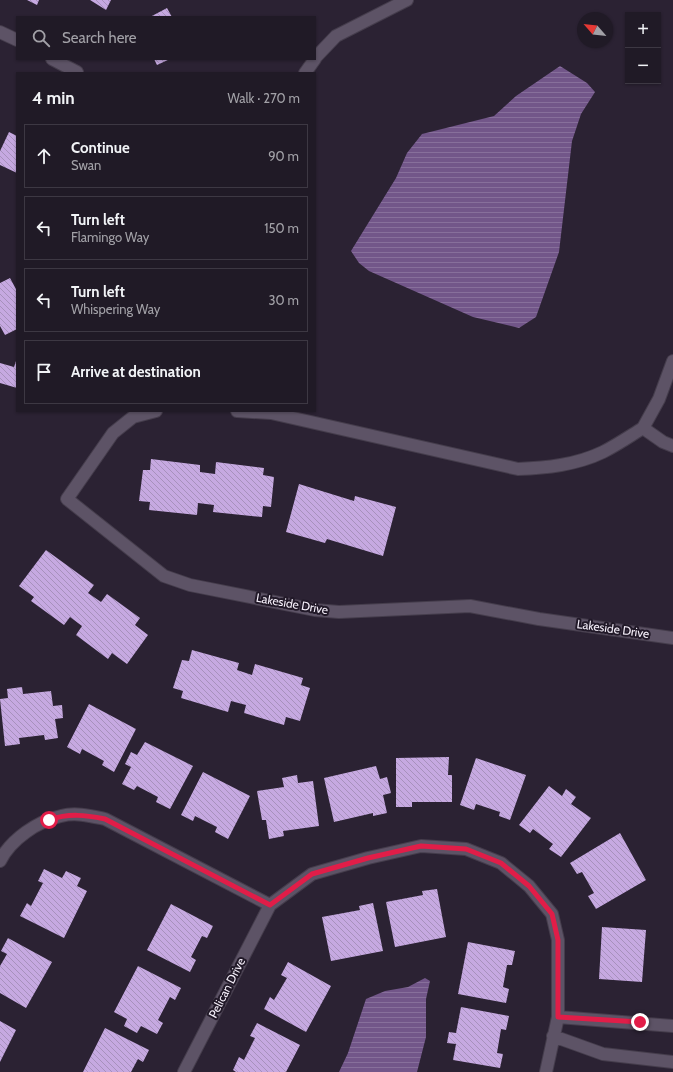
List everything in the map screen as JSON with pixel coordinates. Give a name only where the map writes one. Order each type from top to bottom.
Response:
[{"type":"street","points":[[316,58],[336,36],[407,0]]},
{"type":"street","points":[[0,32],[16,40]]},
{"type":"street","points":[[54,60],[77,72]]},
{"type":"street","points":[[306,72],[314,60]]},
{"type":"street","points":[[254,412],[271,413],[518,469],[547,468],[575,462],[603,452],[643,428],[659,399],[673,361]]},
{"type":"street","name":"Lakeside Drive","points":[[152,412],[133,417],[113,433],[67,499],[164,576],[190,585],[315,610],[339,612],[470,606],[539,619],[673,638]]},
{"type":"street","points":[[643,428],[663,442],[673,446]]},
{"type":"street","points":[[0,861],[4,853],[21,836],[43,823],[62,815],[82,814],[105,819],[270,905],[312,874],[368,858],[421,846],[466,849],[501,863],[529,886],[552,914],[558,954],[558,1017],[546,1072]]},
{"type":"street","name":"Pelican Drive","points":[[184,1072],[270,905]]},
{"type":"street","points":[[558,1017],[673,1026]]},
{"type":"street","points":[[553,1036],[603,1054],[673,1062]]},
{"type":"shaded area","points":[[560,66],[587,83],[595,92],[581,114],[572,141],[559,252],[536,317],[519,328],[473,317],[369,271],[359,263],[351,251],[396,178],[407,153],[422,134],[494,116],[516,96]]},
{"type":"shaded area","points":[[425,978],[430,981],[426,999],[426,1037],[417,1072],[339,1072],[348,1053],[366,999],[385,991],[408,987]]},
{"type":"building","points":[[27,0],[39,0],[37,5]]},
{"type":"building","points":[[90,0],[111,0],[106,10]]},
{"type":"building","points":[[167,8],[171,16],[152,16]]},
{"type":"building","points":[[154,60],[168,60],[157,65]]},
{"type":"building","points":[[9,132],[16,136],[16,173],[0,165],[0,151]]},
{"type":"building","points":[[10,278],[16,289],[16,330],[5,335],[0,326],[0,283]]},
{"type":"building","points":[[16,361],[16,388],[0,383],[0,363],[14,367]]},
{"type":"building","points":[[151,459],[200,465],[200,472],[215,474],[216,462],[264,468],[263,475],[274,477],[271,507],[263,506],[262,517],[213,512],[214,505],[198,503],[197,515],[149,510],[150,502],[139,501],[143,470],[150,470]]},
{"type":"building","points":[[299,484],[354,501],[355,496],[396,507],[383,556],[327,539],[325,543],[286,532]]},
{"type":"building","points":[[46,550],[94,585],[88,593],[101,602],[107,594],[140,618],[135,625],[148,635],[127,664],[112,653],[108,659],[76,635],[82,626],[70,617],[64,625],[31,601],[34,597],[19,586]]},
{"type":"building","points":[[192,650],[239,663],[237,670],[252,675],[255,664],[303,678],[301,685],[310,688],[300,721],[286,717],[284,725],[244,713],[246,705],[231,701],[228,712],[181,698],[183,691],[173,688],[182,660],[189,661]]},
{"type":"building","points":[[22,687],[23,694],[51,691],[53,706],[62,705],[63,718],[55,719],[58,738],[45,740],[44,735],[19,738],[20,744],[5,746],[0,699],[8,698],[7,689]]},
{"type":"building","points":[[89,704],[136,729],[114,772],[102,765],[104,761],[82,749],[80,754],[67,747]]},
{"type":"building","points":[[145,742],[193,766],[170,809],[156,802],[158,797],[137,786],[134,790],[122,784],[131,767],[125,764],[131,752],[137,755]]},
{"type":"building","points":[[449,757],[448,775],[452,775],[452,802],[412,802],[412,807],[396,807],[396,758]]},
{"type":"building","points":[[476,758],[526,775],[510,820],[499,816],[500,812],[476,804],[474,810],[460,805]]},
{"type":"building","points":[[376,766],[380,779],[387,777],[391,793],[383,795],[387,813],[373,816],[373,813],[334,822],[324,778]]},
{"type":"building","points":[[203,772],[250,796],[228,839],[215,832],[217,827],[195,816],[193,821],[181,815]]},
{"type":"building","points":[[297,775],[298,783],[313,781],[319,826],[283,831],[284,836],[269,839],[266,820],[262,820],[257,791],[284,787],[282,778]]},
{"type":"building","points":[[549,786],[562,796],[566,789],[576,797],[571,804],[591,818],[561,857],[549,849],[553,844],[533,829],[530,833],[519,825]]},
{"type":"building","points":[[620,833],[646,880],[596,909],[588,896],[594,893],[582,872],[577,874],[570,863]]},
{"type":"building","points":[[44,869],[62,878],[66,871],[81,878],[77,886],[87,891],[64,938],[20,916],[27,903],[31,906],[43,883],[38,881]]},
{"type":"building","points":[[437,889],[446,937],[395,947],[386,902],[423,895],[422,891]]},
{"type":"building","points":[[373,903],[383,951],[331,961],[322,917],[360,910],[359,906]]},
{"type":"building","points":[[171,904],[213,926],[207,938],[202,936],[191,957],[196,960],[190,972],[147,950]]},
{"type":"building","points":[[602,927],[646,930],[642,982],[599,979]]},
{"type":"building","points":[[8,938],[52,962],[26,1008],[0,993],[0,966],[7,954],[1,951]]},
{"type":"building","points":[[468,942],[515,951],[512,965],[507,965],[503,987],[509,989],[506,1003],[458,994]]},
{"type":"building","points":[[288,962],[331,986],[306,1032],[264,1009],[270,997],[274,1000],[287,978],[281,975]]},
{"type":"building","points":[[138,966],[181,988],[175,1000],[170,997],[158,1020],[163,1023],[157,1034],[141,1026],[137,1033],[124,1026],[127,1019],[114,1012]]},
{"type":"building","points":[[461,1007],[509,1016],[506,1030],[501,1029],[497,1053],[503,1054],[500,1068],[453,1060],[456,1044],[447,1043],[449,1032],[456,1033]]},
{"type":"building","points":[[0,1021],[16,1030],[0,1062]]},
{"type":"building","points":[[257,1023],[300,1045],[286,1072],[236,1072],[233,1070],[239,1057],[244,1060],[255,1038],[250,1036]]},
{"type":"building","points":[[105,1028],[149,1050],[143,1062],[138,1059],[131,1072],[83,1072]]},
{"type":"route","points":[[49,820],[62,815],[82,814],[105,819],[270,905],[312,874],[368,858],[421,846],[466,849],[501,863],[529,886],[552,914],[558,940],[558,1017],[640,1022]]}]
